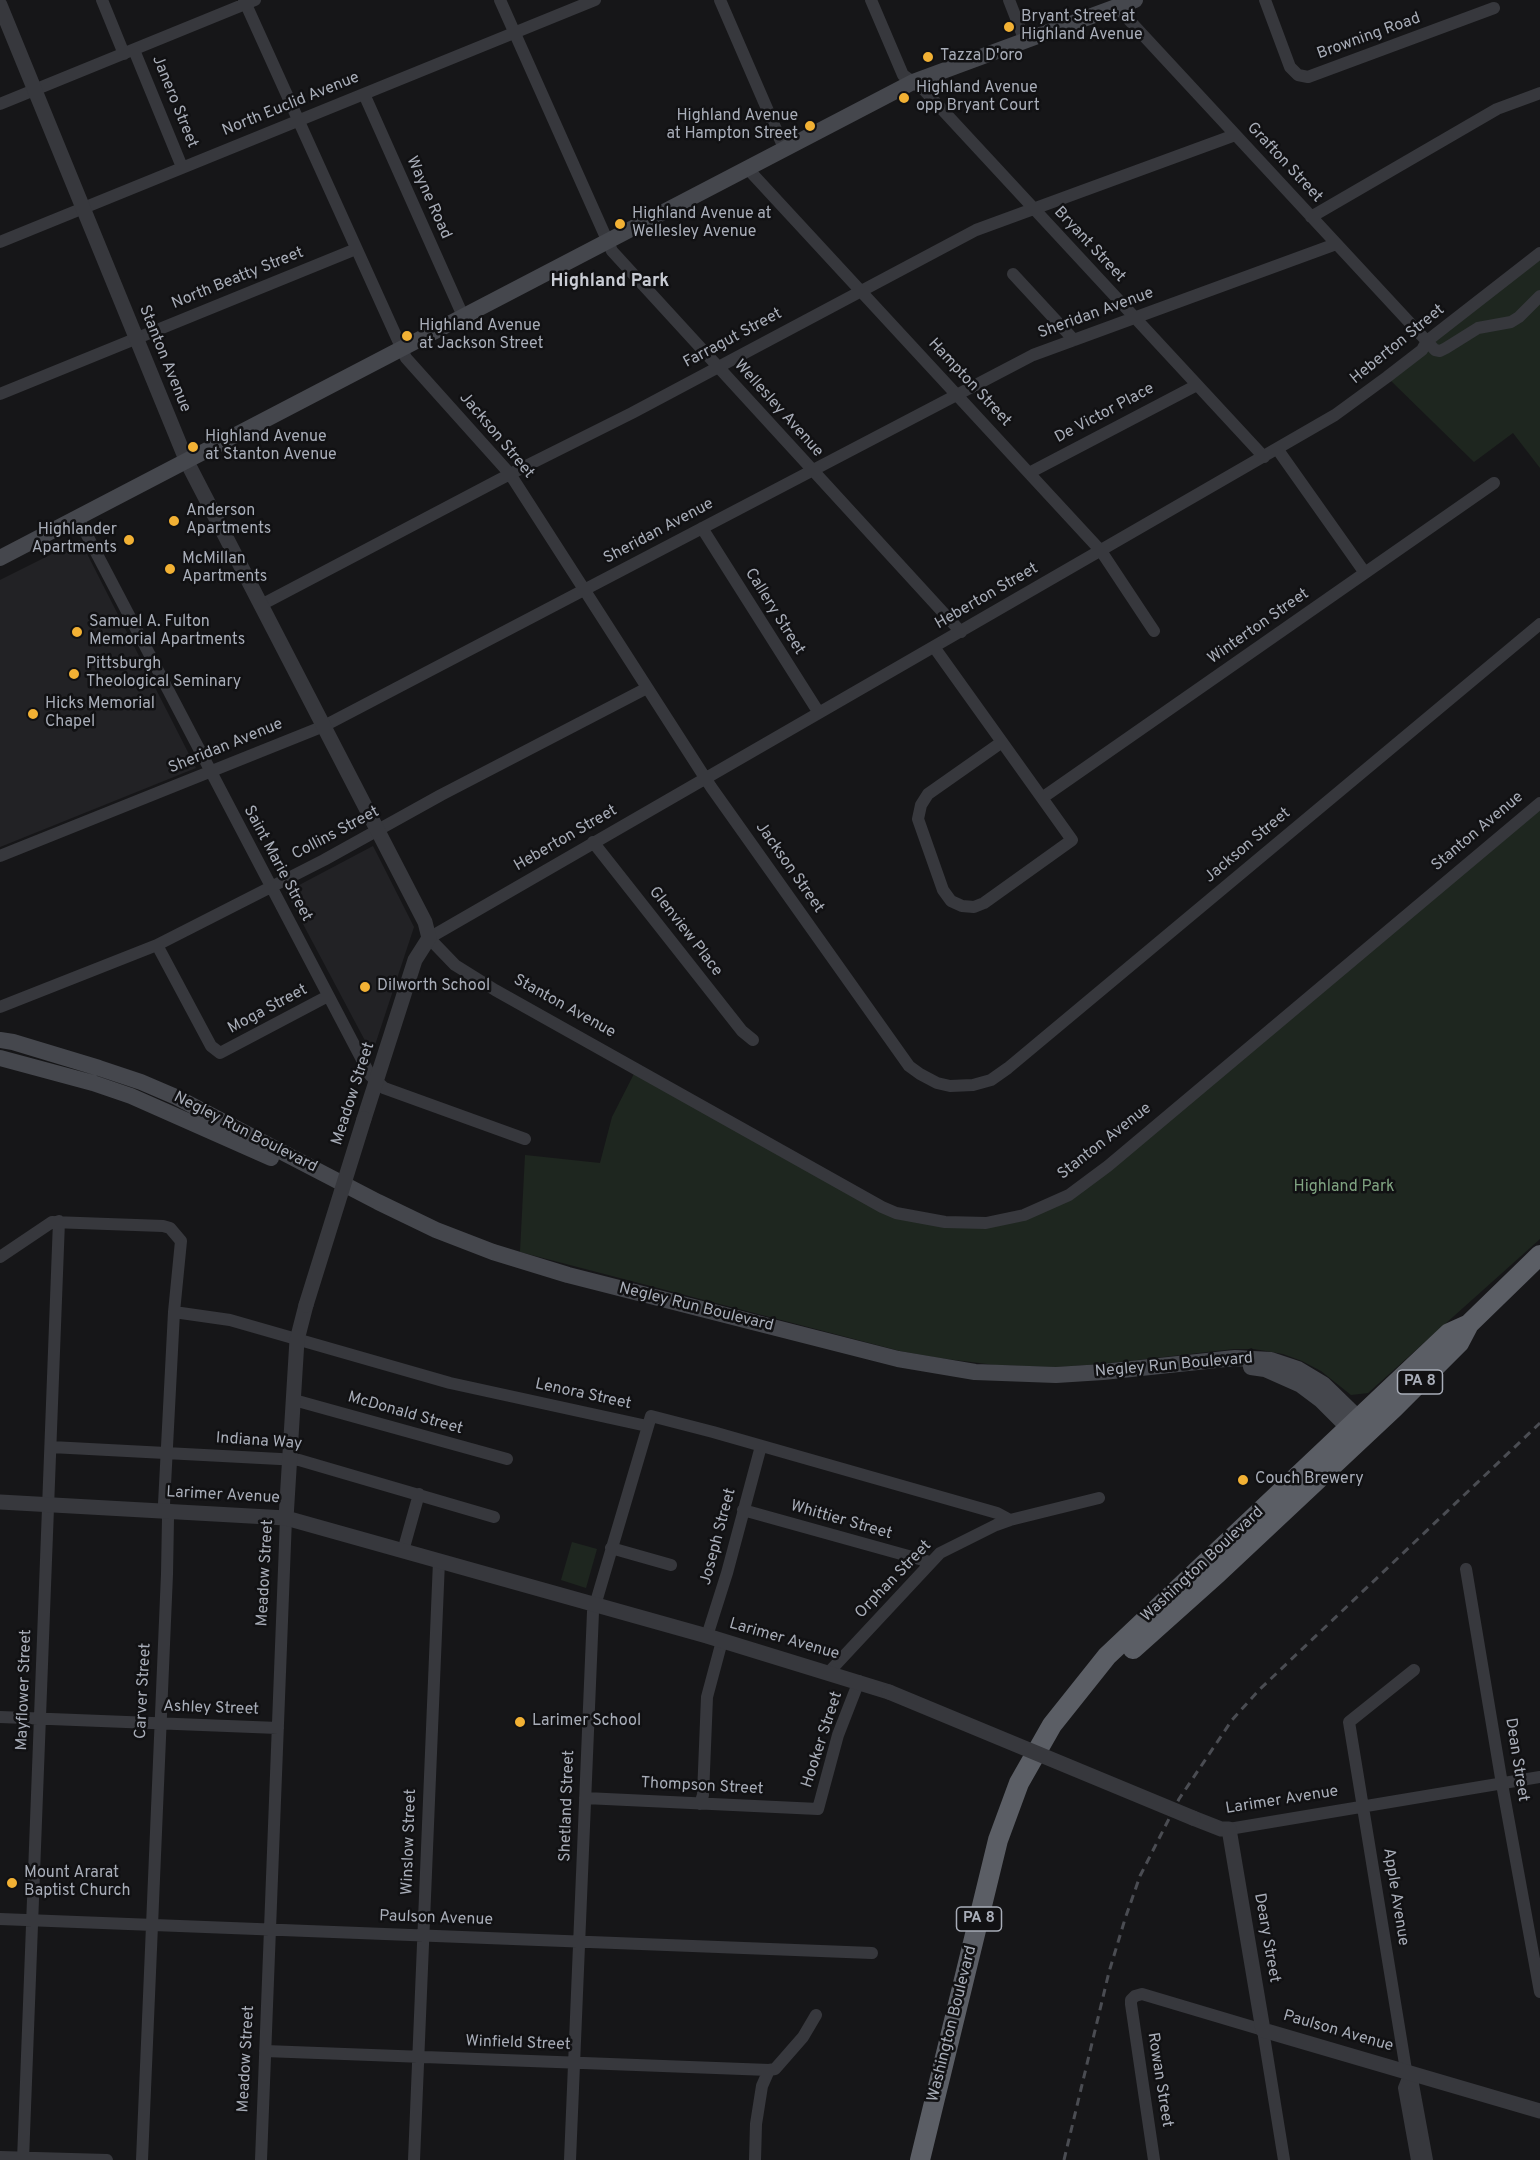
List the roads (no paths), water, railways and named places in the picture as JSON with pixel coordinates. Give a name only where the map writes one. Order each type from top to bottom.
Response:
[{"type":"highway","name":"Washington Boulevard","points":[[920,2160],[1004,1821],[1019,1783],[1041,1742],[1077,1694],[1115,1664],[1218,1573],[1449,1333],[1469,1324],[1540,1255]]},
{"type":"main road","points":[[0,558],[913,82],[1135,0]]},
{"type":"main road","name":"Negley Run Boulevard","points":[[4,1038],[159,1090],[417,1221],[493,1252],[568,1275],[898,1359],[956,1370],[1056,1375],[1235,1358],[1271,1360],[1298,1369],[1316,1379],[1336,1395],[1357,1427]]},
{"type":"main road","name":"Negley Run Boulevard","points":[[0,1058],[93,1083],[131,1096],[289,1166],[432,1238],[491,1261],[566,1284],[896,1368],[974,1381],[1067,1384],[1225,1368],[1260,1368],[1308,1389],[1357,1427]]},
{"type":"street","name":"Janero Street","points":[[102,0],[129,52],[182,167]]},
{"type":"street","name":"Wellesley Avenue","points":[[500,0],[612,251],[961,632]]},
{"type":"street","name":"North Euclid Avenue","points":[[0,242],[595,0]]},
{"type":"street","points":[[720,0],[784,148]]},
{"type":"street","name":"Bryant Street","points":[[871,0],[903,75],[924,90],[1264,457]]},
{"type":"street","points":[[1010,0],[1024,41]]},
{"type":"street","name":"Browning Road","points":[[1266,0],[1290,67],[1298,75],[1308,77],[1494,8]]},
{"type":"street","points":[[0,104],[248,1]]},
{"type":"street","name":"Jackson Street","points":[[248,1],[298,121],[406,358],[510,474],[705,778],[909,1066],[937,1083],[950,1086],[973,1085],[991,1080],[1008,1068],[1540,624]]},
{"type":"street","name":"Stanton Avenue","points":[[0,5],[187,462],[425,922],[429,938],[455,966],[495,990],[874,1202],[896,1213],[945,1222],[986,1223],[1024,1215],[1069,1195],[1108,1166],[1540,802]]},
{"type":"street","name":"Grafton Street","points":[[1117,7],[1427,341]]},
{"type":"street","points":[[1311,217],[1497,109],[1540,93]]},
{"type":"street","name":"Wayne Road","points":[[364,94],[464,316]]},
{"type":"street","name":"Farragut Street","points":[[261,604],[632,413],[976,230],[1235,135]]},
{"type":"street","name":"Hampton Street","points":[[747,168],[1101,551],[1155,631]]},
{"type":"street","name":"Sheridan Avenue","points":[[0,856],[324,726],[1033,355],[1336,243]]},
{"type":"street","name":"North Beatty Street","points":[[0,394],[356,249]]},
{"type":"street","name":"Heberton Street","points":[[429,938],[1335,416],[1422,350],[1427,341],[1540,253]]},
{"type":"street","points":[[1012,274],[1074,340]]},
{"type":"street","points":[[1427,341],[1435,350],[1440,351],[1478,328],[1511,322],[1540,296]]},
{"type":"street","name":"De Victor Place","points":[[1029,473],[1197,385]]},
{"type":"street","points":[[1278,450],[1365,573]]},
{"type":"street","name":"Winterton Street","points":[[1042,798],[1494,483]]},
{"type":"street","name":"Saint Marie Street","points":[[78,518],[370,1075],[384,1088],[525,1139]]},
{"type":"street","name":"Callery Street","points":[[702,528],[819,713]]},
{"type":"street","points":[[934,647],[1002,742],[1072,840],[984,903],[974,907],[962,906],[951,901],[943,890],[918,819],[921,805],[928,794],[1002,742]]},
{"type":"street","name":"Collins Street","points":[[0,1007],[158,945],[647,688]]},
{"type":"street","name":"Glenview Place","points":[[593,842],[742,1031],[753,1040]]},
{"type":"street","name":"Meadow Street","points":[[261,2160],[286,1518],[297,1340],[415,960],[429,938]]},
{"type":"street","name":"Moga Street","points":[[158,945],[211,1046],[217,1052],[224,1052],[328,996]]},
{"type":"street","points":[[0,1257],[52,1221],[59,1221]]},
{"type":"street","name":"Carver Street","points":[[59,1221],[163,1226],[170,1228],[181,1241],[174,1312],[164,1504],[168,1518],[142,2160]]},
{"type":"street","name":"Mayflower Street","points":[[23,2159],[59,1221]]},
{"type":"street","name":"Lenora Street","points":[[174,1312],[230,1320],[450,1383],[647,1426],[651,1416],[997,1513],[1010,1520]]},
{"type":"street","name":"McDonald Street","points":[[294,1400],[507,1459]]},
{"type":"street","name":"Shetland Street","points":[[570,2160],[593,1612],[647,1426]]},
{"type":"street","name":"Joseph Street","points":[[707,1636],[727,1573],[761,1446]]},
{"type":"street","name":"Indiana Way","points":[[51,1447],[290,1459],[494,1517]]},
{"type":"street","points":[[403,1551],[419,1494]]},
{"type":"street","name":"Orphan Street","points":[[829,1672],[940,1553],[1010,1520],[1099,1498]]},
{"type":"street","name":"Larimer Avenue","points":[[0,1502],[286,1518],[859,1681],[1221,1829],[1540,1777]]},
{"type":"street","name":"Whittier Street","points":[[743,1510],[930,1562]]},
{"type":"street","points":[[611,1548],[671,1565]]},
{"type":"street","name":"Winslow Street","points":[[414,2160],[439,1561]]},
{"type":"street","name":"Dean Street","points":[[1466,1569],[1540,1992]]},
{"type":"street","points":[[700,1804],[703,1795],[707,1698],[722,1641]]},
{"type":"street","name":"Apple Avenue","points":[[1414,1670],[1349,1722],[1407,2074],[1404,2088],[1417,2160]]},
{"type":"street","name":"Hooker Street","points":[[818,1809],[838,1735],[859,1681]]},
{"type":"street","name":"Ashley Street","points":[[0,1717],[278,1728]]},
{"type":"street","name":"Thompson Street","points":[[585,1798],[818,1809]]},
{"type":"street","name":"Deary Street","points":[[1229,1829],[1284,2160]]},
{"type":"street","name":"Paulson Avenue","points":[[0,1919],[872,1953]]},
{"type":"street","name":"Paulson Avenue","points":[[1131,2004],[1135,1996],[1142,1994],[1407,2074],[1540,2111]]},
{"type":"street","name":"Rowan Street","points":[[1131,2004],[1154,2160]]},
{"type":"street","points":[[755,2160],[762,2086],[769,2070],[775,2069],[803,2037],[816,2015]]},
{"type":"street","name":"Winfield Street","points":[[266,2050],[769,2070]]},
{"type":"street","name":"Apple Avenue","points":[[1407,2074],[1413,2084],[1427,2160]]},
{"type":"street","points":[[0,2157],[107,2160]]},
{"type":"railway","points":[[1064,2160],[1109,1972],[1125,1919],[1140,1876],[1179,1799],[1232,1720],[1259,1690],[1540,1423]]},
{"type":"place","name":"Bryant Street at Highland Avenue","points":[[1009,27]]},
{"type":"place","name":"Tazza D'oro","points":[[928,57]]},
{"type":"place","name":"Highland Avenue opp Bryant Court","points":[[904,98]]},
{"type":"place","name":"Highland Avenue at Hampton Street","points":[[810,126]]},
{"type":"place","name":"Highland Avenue at Wellesley Avenue","points":[[620,224]]},
{"type":"place","name":"Highland Avenue at Jackson Street","points":[[407,336]]},
{"type":"place","name":"Highland Avenue at Stanton Avenue","points":[[193,447]]},
{"type":"place","name":"Anderson Apartments","points":[[174,521]]},
{"type":"place","name":"Highlander Apartments","points":[[129,540]]},
{"type":"place","name":"McMillan Apartments","points":[[170,569]]},
{"type":"place","name":"Samuel A. Fulton Memorial Apartments","points":[[77,632]]},
{"type":"place","name":"Pittsburgh Theological Seminary","points":[[74,674]]},
{"type":"place","name":"Hicks Memorial Chapel","points":[[33,714]]},
{"type":"place","name":"Dilworth School","points":[[365,987]]},
{"type":"place","name":"Couch Brewery","points":[[1243,1480]]},
{"type":"place","name":"Larimer School","points":[[520,1722]]},
{"type":"place","name":"Mount Ararat Baptist Church","points":[[12,1883]]},
{"type":"district","name":"Highland Park","points":[[610,282]]}]
